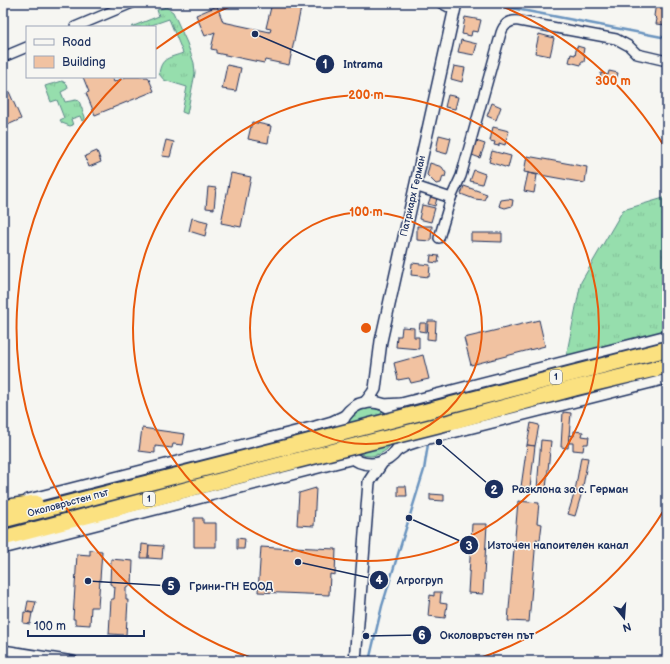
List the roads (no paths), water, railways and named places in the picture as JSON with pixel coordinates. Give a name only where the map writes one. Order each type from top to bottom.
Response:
[{"type":"highway","name":"Околовръстен път","points":[[3,520],[667,349]]},
{"type":"highway","name":"Околовръстен път","points":[[3,538],[575,388],[667,366]]},
{"type":"highway","points":[[3,507],[123,489]]},
{"type":"highway","points":[[3,548],[132,504]]},
{"type":"street","points":[[77,26],[132,3]]},
{"type":"street","points":[[441,3],[455,6]]},
{"type":"street","name":"Патриарх Герман","points":[[364,403],[372,394],[374,389],[381,341],[455,6]]},
{"type":"street","points":[[439,238],[451,198],[461,176],[501,33],[506,24],[519,21],[616,39],[629,46],[637,54],[667,61]]},
{"type":"street","points":[[3,57],[26,47]]},
{"type":"street","points":[[415,186],[451,198]]},
{"type":"street","points":[[3,507],[315,426],[339,419],[354,407],[364,403],[401,403],[667,335]]},
{"type":"street","points":[[3,548],[357,460],[373,464],[383,461],[406,446],[421,441],[667,379]]},
{"type":"street","points":[[374,389],[378,400],[391,410],[401,426],[400,441],[394,453]]},
{"type":"street","points":[[345,415],[340,430],[341,441],[344,449],[357,460],[369,482]]},
{"type":"street","points":[[355,661],[369,482],[383,461]]},
{"type":"street","points":[[3,650],[73,661]]},
{"type":"waterway","points":[[506,7],[667,38]]},
{"type":"waterway","points":[[369,661],[382,606],[424,470],[428,444]]},
{"type":"place","name":"Intrama","points":[[255,34]]},
{"type":"place","name":"Разклона за с. Герман","points":[[439,442]]},
{"type":"place","name":"Източен напоителен канал","points":[[409,518]]},
{"type":"place","name":"Агрогруп","points":[[298,562]]},
{"type":"place","name":"Грини-ГН ЕООД","points":[[88,581]]},
{"type":"place","name":"Околовръстен път","points":[[366,636]]}]
